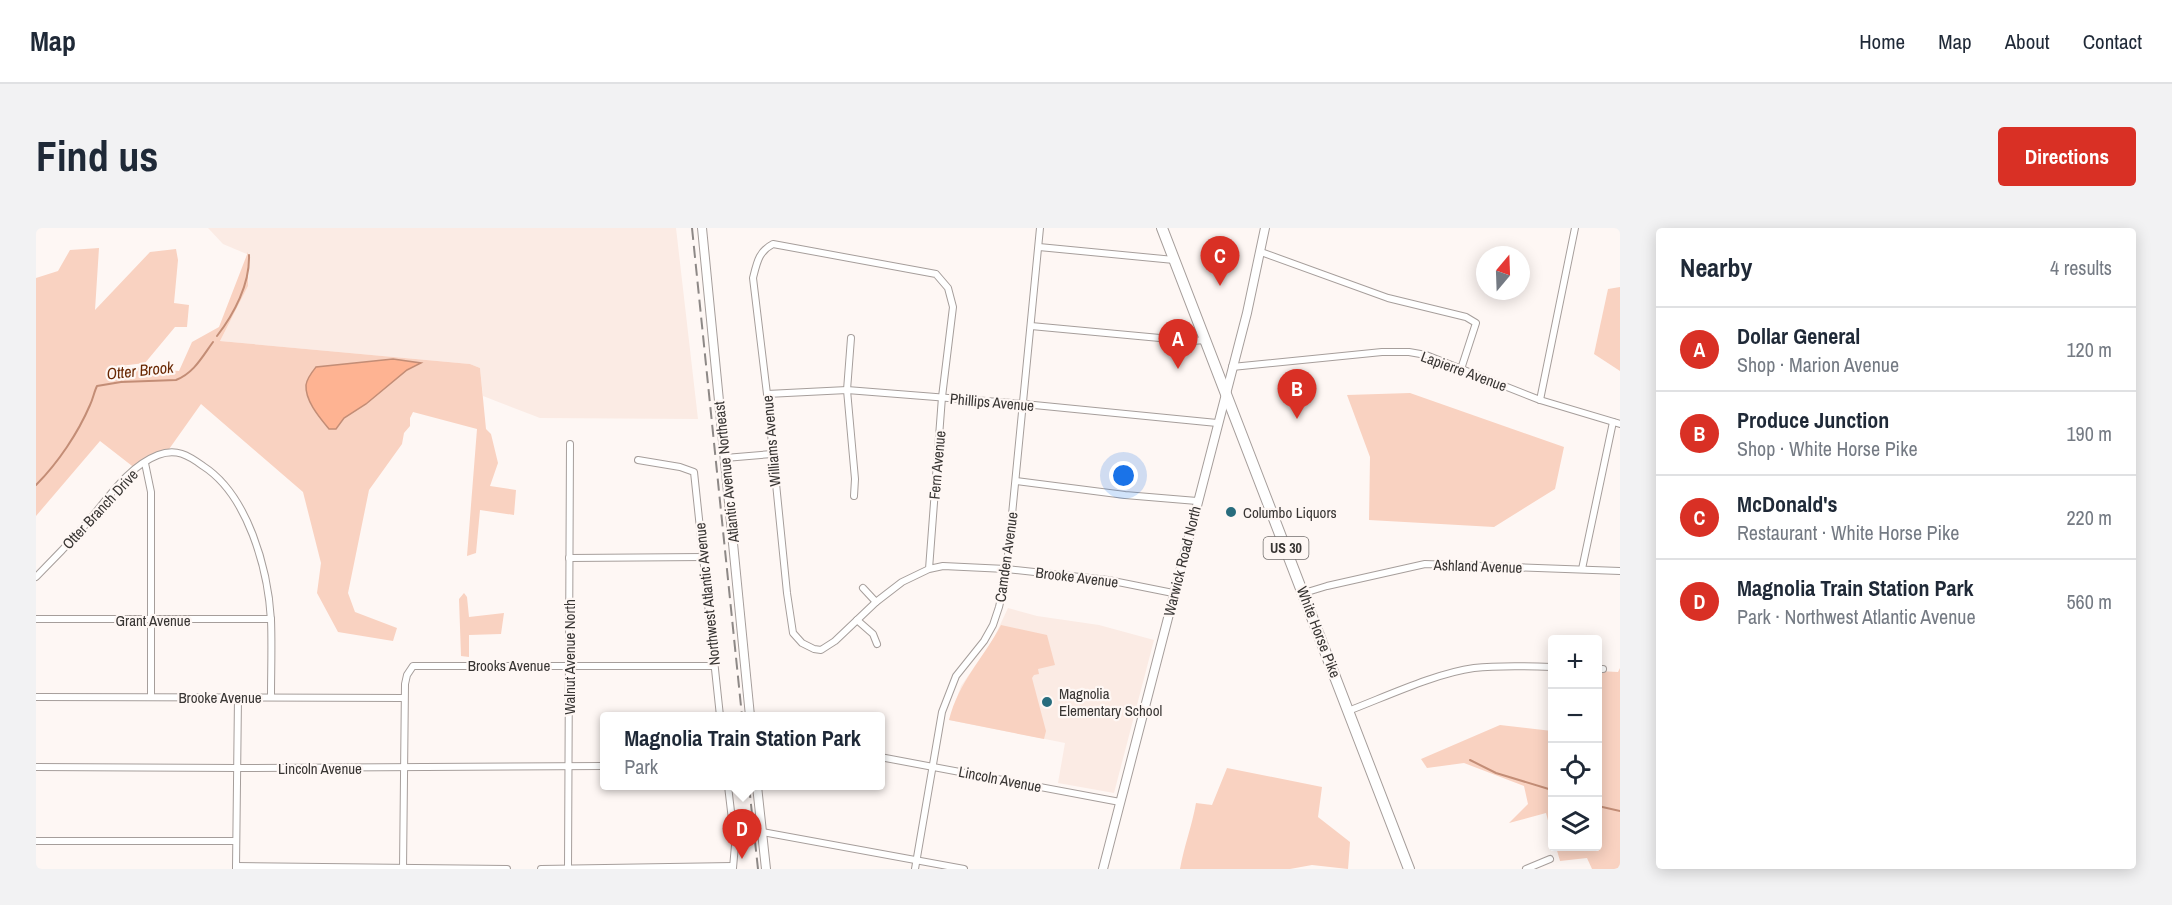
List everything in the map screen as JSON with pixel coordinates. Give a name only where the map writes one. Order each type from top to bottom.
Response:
[{"type":"highway","name":"White Horse Pike","points":[[1162,228],[1409,869]]},
{"type":"street","name":"Atlantic Avenue Northeast","points":[[702,228],[750,712]]},
{"type":"street","name":"Camden Avenue","points":[[915,869],[942,712],[948,692],[956,676],[984,641],[999,607],[1006,569],[1016,481],[1040,228]]},
{"type":"street","points":[[1167,240],[1169,228]]},
{"type":"street","name":"Warwick Road North","points":[[1103,869],[1226,391],[1265,228]]},
{"type":"street","points":[[1540,400],[1575,228]]},
{"type":"street","name":"Fern Avenue","points":[[766,247],[773,244],[795,246],[936,274],[949,291],[953,307],[942,398],[929,569]]},
{"type":"street","name":"Williams Avenue","points":[[766,247],[756,263],[753,278],[787,593],[793,633],[796,637]]},
{"type":"street","points":[[1039,247],[1175,261]]},
{"type":"street","points":[[1261,252],[1388,298],[1466,317],[1476,323],[1461,369]]},
{"type":"street","points":[[1031,326],[1192,341],[1207,340]]},
{"type":"street","points":[[851,338],[847,390],[855,479],[854,496]]},
{"type":"street","name":"Lapierre Avenue","points":[[1232,367],[1382,352],[1409,352],[1426,355],[1540,400],[1620,424]]},
{"type":"street","name":"Phillips Avenue","points":[[767,394],[847,390],[1217,423]]},
{"type":"street","points":[[1582,569],[1613,422]]},
{"type":"street","name":"Walnut Avenue North","points":[[568,869],[570,444]]},
{"type":"street","name":"Otter Branch Drive","points":[[36,577],[64,549],[130,473],[156,455],[172,451],[187,454],[207,468],[228,489],[243,511],[254,540],[266,580],[271,619],[271,697]]},
{"type":"street","points":[[725,458],[772,454]]},
{"type":"street","name":"Northwest Atlantic Avenue","points":[[638,460],[680,466],[694,472],[719,712]]},
{"type":"street","points":[[145,463],[151,492],[151,697]]},
{"type":"street","points":[[1016,481],[1125,495],[1197,501]]},
{"type":"street","points":[[569,558],[704,557]]},
{"type":"street","name":"Ashland Avenue","points":[[1304,593],[1425,564],[1620,571]]},
{"type":"street","name":"Brooke Avenue","points":[[796,637],[802,644],[821,650],[835,641],[876,602],[902,582],[929,569],[943,566],[1006,569],[1108,580],[1173,594]]},
{"type":"street","points":[[863,588],[876,602]]},
{"type":"street","name":"Grant Avenue","points":[[36,619],[151,621],[271,619]]},
{"type":"street","points":[[857,620],[873,634],[876,644]]},
{"type":"street","name":"Brooks Avenue","points":[[404,698],[406,675],[412,667],[420,665],[714,666]]},
{"type":"street","points":[[1348,711],[1444,676],[1473,669],[1521,666],[1548,668]]},
{"type":"street","name":"Brooke Avenue","points":[[36,697],[404,698]]},
{"type":"street","points":[[238,697],[236,868],[507,869]]},
{"type":"street","points":[[403,868],[404,698]]},
{"type":"street","name":"Lincoln Avenue","points":[[885,758],[1120,802]]},
{"type":"street","name":"Lincoln Avenue","points":[[36,767],[600,766]]},
{"type":"street","points":[[541,869],[733,868],[735,845],[728,790]]},
{"type":"street","points":[[757,790],[766,869]]},
{"type":"street","points":[[762,832],[963,869]]},
{"type":"street","points":[[36,841],[236,841]]},
{"type":"street","points":[[1526,869],[1550,859]]},
{"type":"shaded area","points":[[208,228],[676,228],[698,419],[540,418],[483,396],[480,368],[470,364],[220,341],[248,286],[249,255],[223,244]]},
{"type":"shaded area","points":[[99,248],[95,310],[150,252],[176,249],[178,260],[174,303],[189,305],[187,327],[175,327],[145,363],[120,366],[179,371],[192,342],[219,327],[248,252],[248,286],[220,341],[470,364],[480,368],[486,429],[491,434],[498,463],[490,486],[516,490],[514,515],[480,510],[476,553],[467,556],[477,429],[413,412],[402,444],[369,490],[348,593],[355,612],[397,628],[393,641],[338,632],[317,593],[321,563],[303,492],[201,404],[167,452],[136,469],[100,441],[36,516],[36,278],[58,271],[70,250]]},
{"type":"shaded area","points":[[1620,287],[1620,371],[1594,354],[1608,289]]},
{"type":"shaded area","points":[[393,359],[421,363],[407,370],[366,404],[344,418],[336,429],[329,429],[314,409],[306,391],[307,380],[316,367]]},
{"type":"shaded area","points":[[1410,393],[1564,447],[1555,489],[1494,527],[1369,520],[1370,457],[1347,395]]},
{"type":"shaded area","points":[[464,593],[467,597],[469,617],[504,613],[501,634],[469,635],[469,657],[461,656],[459,599]]},
{"type":"shaded area","name":"Magnolia Elementary School","points":[[1008,608],[1037,616],[1099,625],[1154,640],[1114,793],[1058,783],[1065,743],[949,720],[961,686],[993,640]]},
{"type":"shaded area","points":[[1001,625],[1047,635],[1055,665],[1038,669],[1039,674],[1032,678],[1046,731],[1044,739],[949,720],[965,682]]},
{"type":"shaded area","points":[[1620,668],[1620,869],[1592,869],[1587,858],[1560,861],[1557,851],[1602,851],[1602,671],[1618,672]]},
{"type":"shaded area","points":[[1500,725],[1548,731],[1548,821],[1546,813],[1509,823],[1528,804],[1524,786],[1464,763],[1427,768],[1421,759]]},
{"type":"shaded area","points":[[1227,768],[1322,787],[1318,817],[1350,842],[1348,869],[1312,865],[1290,869],[1180,869],[1196,803],[1212,805]]},
{"type":"waterway","name":"Otter Brook","points":[[217,336],[244,288],[249,255]]},
{"type":"waterway","name":"Otter Brook","points":[[36,485],[60,457],[73,437],[85,416],[97,386],[121,382],[176,380],[193,369],[213,342]]},
{"type":"waterway","points":[[1470,760],[1496,773],[1548,789]]},
{"type":"waterway","points":[[1602,807],[1620,811]]},
{"type":"railway","points":[[692,228],[742,712]]},
{"type":"railway","points":[[749,790],[758,869]]},
{"type":"place","name":"McDonald's","points":[[1220,286]]},
{"type":"place","name":"Dollar General","points":[[1178,369]]},
{"type":"place","name":"Produce Junction","points":[[1297,419]]},
{"type":"place","name":"Columbo Liquors","points":[[1231,512]]},
{"type":"place","name":"Magnolia Elementary School","points":[[1047,702]]},
{"type":"place","name":"Magnolia Train Station Park","points":[[742,859]]}]
